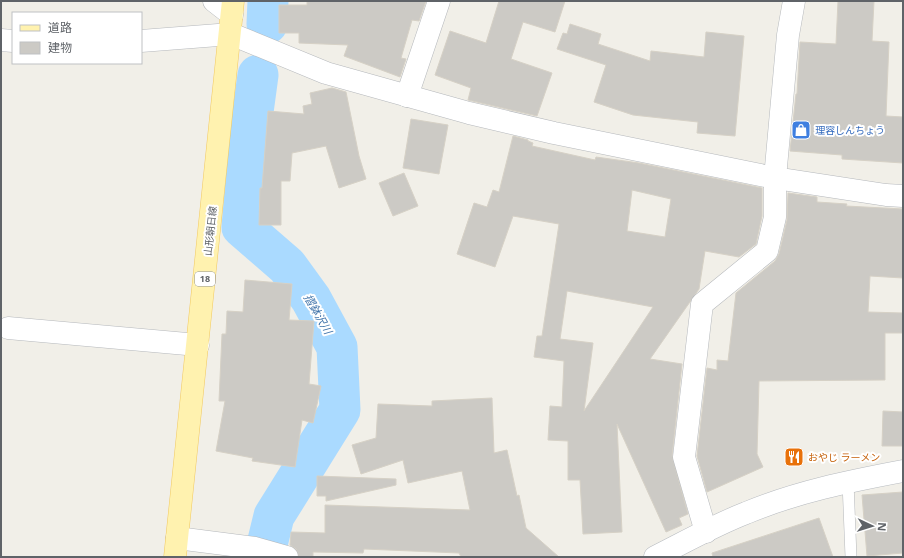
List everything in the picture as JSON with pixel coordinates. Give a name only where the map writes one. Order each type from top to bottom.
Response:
[{"type":"main road","name":"山形朝日線","points":[[176,548],[232,17]]},
{"type":"street","points":[[214,1],[232,17],[326,73],[408,96],[554,133],[775,178],[886,195],[903,196]]},
{"type":"street","points":[[408,96],[439,1]]},
{"type":"street","points":[[706,532],[684,457],[702,304],[768,251],[775,216],[775,178],[788,35],[794,1]]},
{"type":"street","points":[[142,41],[232,17]]},
{"type":"street","points":[[1,40],[12,41]]},
{"type":"street","points":[[8,328],[198,345]]},
{"type":"street","points":[[655,557],[746,513],[796,495],[848,482],[903,471]]},
{"type":"street","points":[[176,548],[255,548],[287,557]]},
{"type":"lane","points":[[848,482],[850,557]]},
{"type":"building","points":[[307,1],[426,1],[419,21],[412,20],[401,58],[406,59],[400,77],[344,56],[348,45],[299,43],[299,33],[279,33],[279,5],[307,5]]},
{"type":"building","points":[[499,1],[565,1],[555,32],[523,22],[511,59],[552,73],[537,116],[468,100],[471,88],[435,75],[450,31],[486,43]]},
{"type":"building","points":[[838,1],[874,1],[872,41],[889,42],[886,116],[903,117],[903,163],[842,159],[842,155],[790,151],[797,94],[800,42],[836,44]]},
{"type":"building","points":[[570,24],[601,34],[598,44],[650,61],[651,51],[704,57],[706,32],[744,36],[735,136],[697,133],[698,122],[633,115],[594,102],[606,65],[557,49],[563,33],[567,34]]},
{"type":"building","points":[[332,88],[346,92],[359,156],[366,179],[339,188],[326,146],[292,153],[290,181],[281,181],[281,225],[259,225],[260,188],[262,188],[268,111],[304,114],[303,106],[312,104],[310,93]]},
{"type":"building","points":[[411,119],[448,125],[439,174],[403,168]]},
{"type":"building","points":[[513,136],[528,140],[533,143],[532,146],[595,160],[596,157],[639,163],[762,188],[762,216],[756,244],[739,257],[705,251],[699,289],[650,359],[682,364],[672,456],[688,514],[679,518],[682,525],[666,532],[617,424],[622,532],[583,534],[580,480],[568,480],[568,441],[548,440],[550,406],[562,407],[564,361],[534,357],[537,336],[542,336],[559,224],[513,216],[495,267],[457,254],[474,203],[487,207],[493,190],[499,192]],"holes":[[[632,190],[671,199],[665,237],[627,231]],[[567,291],[653,307],[584,411],[593,343],[560,339]]]},
{"type":"building","points":[[404,173],[418,206],[393,216],[379,183]]},
{"type":"building","points":[[788,193],[817,197],[817,202],[847,204],[846,206],[903,209],[903,278],[870,276],[868,312],[903,313],[903,333],[885,333],[885,380],[759,381],[757,454],[763,467],[707,492],[697,456],[707,368],[717,370],[717,360],[728,361],[736,293],[775,261],[779,254],[787,220]]},
{"type":"building","points":[[245,280],[292,284],[289,320],[314,321],[309,384],[321,386],[313,423],[302,420],[295,467],[252,461],[253,458],[216,451],[225,401],[219,401],[222,334],[226,334],[227,311],[243,312]]},
{"type":"building","points":[[492,398],[494,453],[507,450],[526,528],[559,557],[461,557],[459,553],[364,549],[363,553],[313,552],[313,557],[299,557],[296,549],[290,545],[291,532],[325,533],[325,505],[470,510],[462,471],[408,483],[403,460],[361,474],[352,445],[376,438],[378,404],[432,406],[432,401]]},
{"type":"building","points":[[883,411],[903,412],[903,446],[882,446]]},
{"type":"building","points":[[317,476],[396,479],[396,485],[326,501],[326,496],[317,496]]},
{"type":"building","points":[[903,492],[903,553],[867,556],[862,495]]},
{"type":"building","points":[[819,518],[833,557],[713,557],[712,553]]},
{"type":"waterway","name":"摺鉢沢川","points":[[267,24],[268,1]]},
{"type":"waterway","name":"摺鉢沢川","points":[[258,75],[250,134],[242,227],[287,266],[311,299],[337,347],[340,410],[274,516],[264,557]]},
{"type":"place","name":"理容しんちょう","points":[[801,130]]},
{"type":"place","name":"おやじ ラーメン","points":[[794,457]]}]
